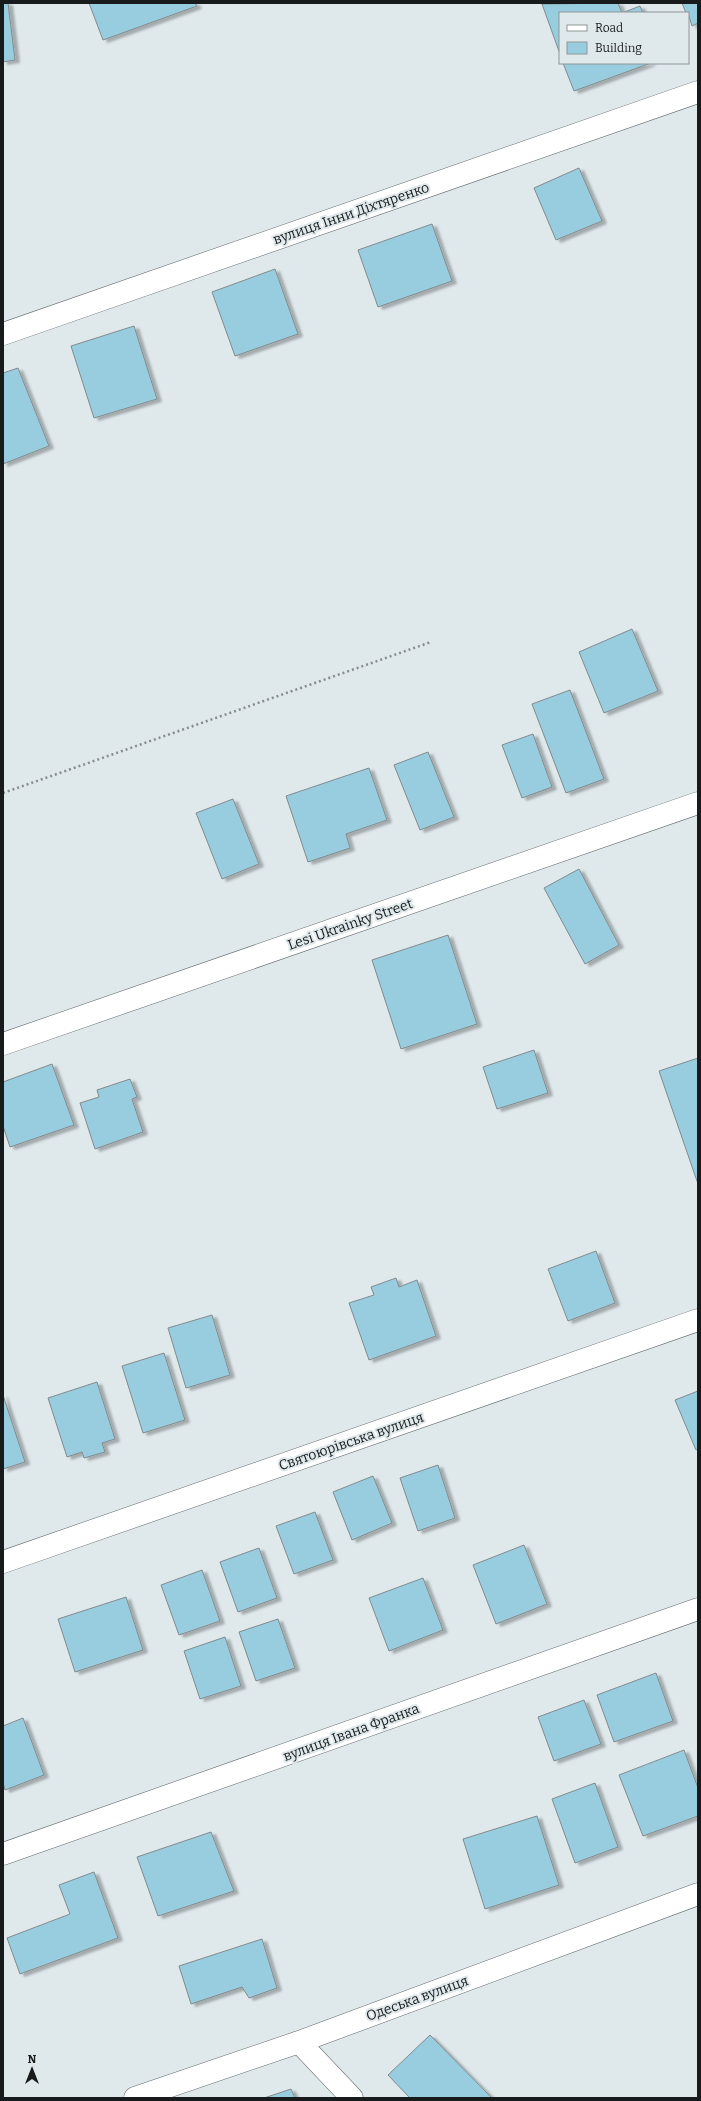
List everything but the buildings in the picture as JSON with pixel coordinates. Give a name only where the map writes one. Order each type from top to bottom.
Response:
[{"type":"street","name":"вулиця Інни Діхтяренко","points":[[3,334],[698,92]]},
{"type":"street","name":"Lesi Ukrainky Street","points":[[3,1044],[698,803]]},
{"type":"street","name":"Святоюрівська вулиця","points":[[3,1562],[698,1320]]},
{"type":"street","name":"вулиця Івана Франка","points":[[3,1854],[698,1609]]},
{"type":"street","name":"Одеська вулиця","points":[[135,2098],[299,2042],[698,1894]]},
{"type":"street","points":[[299,2042],[352,2098]]},
{"type":"path","points":[[3,793],[431,642]]}]
